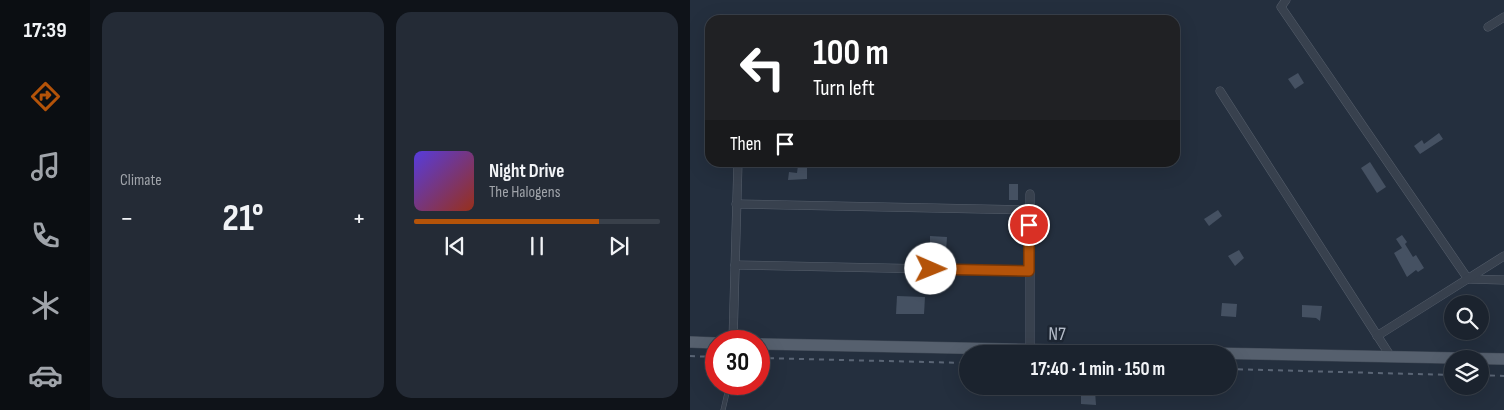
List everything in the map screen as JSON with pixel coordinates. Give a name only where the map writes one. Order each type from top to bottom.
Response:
[{"type":"main road","points":[[690,342],[705,343]]},
{"type":"main road","name":"N7","points":[[770,344],[959,348]]},
{"type":"main road","name":"N7","points":[[1237,354],[1504,359]]},
{"type":"street","points":[[1286,0],[1282,7],[1468,279]]},
{"type":"street","points":[[1488,27],[1504,18]]},
{"type":"street","points":[[1220,90],[1391,357]]},
{"type":"street","points":[[733,330],[738,167]]},
{"type":"street","points":[[1030,194],[1030,345]]},
{"type":"street","points":[[736,204],[1029,210]]},
{"type":"street","points":[[1376,336],[1504,256]]},
{"type":"street","points":[[734,265],[1029,271]]},
{"type":"street","points":[[1468,279],[1504,280]]},
{"type":"lane","points":[[723,410],[726,395]]},
{"type":"building","points":[[1298,73],[1304,83],[1295,89],[1288,79]]},
{"type":"building","points":[[1439,133],[1443,139],[1420,154],[1414,146],[1422,140],[1424,144]]},
{"type":"building","points":[[1370,162],[1386,187],[1377,193],[1361,168]]},
{"type":"building","points":[[798,167],[807,167],[807,179],[788,180],[789,172],[797,173]]},
{"type":"building","points":[[1009,184],[1018,184],[1018,200],[1009,200]]},
{"type":"building","points":[[1218,210],[1222,216],[1209,226],[1204,219]]},
{"type":"building","points":[[1402,235],[1413,257],[1416,255],[1424,268],[1418,272],[1416,270],[1407,277],[1394,253],[1402,248],[1396,239]]},
{"type":"building","points":[[930,236],[947,237],[946,252],[942,252],[942,255],[934,255],[934,251],[930,251]]},
{"type":"building","points":[[1239,250],[1244,258],[1235,266],[1228,256]]},
{"type":"building","points":[[897,296],[925,297],[924,314],[896,314]]},
{"type":"building","points":[[1222,303],[1237,304],[1236,317],[1221,316]]},
{"type":"building","points":[[1302,305],[1322,306],[1320,321],[1316,318],[1302,317]]},
{"type":"building","points":[[1081,395],[1095,395],[1096,405],[1081,404]]},
{"type":"railway","points":[[690,356],[705,357]]},
{"type":"railway","points":[[770,358],[959,363]]},
{"type":"railway","points":[[1237,369],[1444,375]]},
{"type":"railway","points":[[1489,375],[1504,376]]},
{"type":"route","points":[[931,269],[1029,271],[1029,225]]}]
